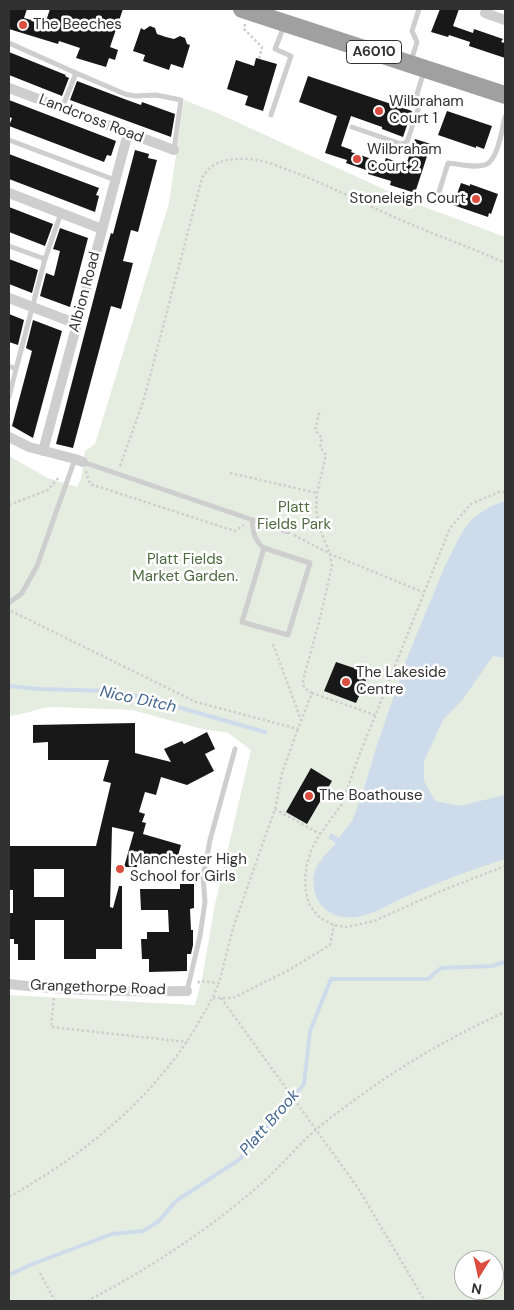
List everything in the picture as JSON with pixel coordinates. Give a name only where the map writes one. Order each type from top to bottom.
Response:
[{"type":"highway","name":"A6010","points":[[246,10],[505,94]]},
{"type":"street","points":[[485,13],[505,20]]},
{"type":"street","name":"Landcross Road","points":[[9,88],[174,150]]},
{"type":"street","name":"Albion Road","points":[[43,451],[128,133]]},
{"type":"street","points":[[9,193],[102,229]]},
{"type":"street","points":[[9,298],[77,324]]},
{"type":"street","points":[[9,437],[29,448],[79,460]]},
{"type":"street","name":"Grangethorpe Road","points":[[9,984],[54,989],[132,992],[187,991]]},
{"type":"lane","points":[[352,128],[401,144],[408,142],[420,103],[417,94],[417,42],[412,31],[419,9]]},
{"type":"lane","points":[[271,115],[290,56],[275,50],[285,23]]},
{"type":"lane","points":[[9,43],[125,94],[135,96],[156,95],[181,100],[174,150]]},
{"type":"lane","points":[[62,108],[76,72]]},
{"type":"lane","points":[[436,202],[448,163],[472,166],[486,165],[494,157],[505,117]]},
{"type":"lane","points":[[9,140],[116,180]]},
{"type":"lane","points":[[9,397],[45,259],[61,213]]},
{"type":"lane","points":[[9,246],[45,259]]},
{"type":"lane","points":[[9,366],[16,369]]},
{"type":"lane","points":[[9,603],[22,593],[37,566],[79,460],[288,532]]},
{"type":"lane","points":[[252,520],[254,537],[258,544],[264,548],[310,563],[288,635],[242,622],[264,548]]},
{"type":"lane","points":[[187,991],[200,936],[205,902],[203,877],[210,840],[235,749]]},
{"type":"path","points":[[246,10],[244,29],[262,48],[259,59]]},
{"type":"path","points":[[117,474],[144,399],[202,178],[206,170],[214,164],[227,159],[249,159],[270,164],[505,262]]},
{"type":"path","points":[[320,410],[316,430],[322,438],[320,446],[326,455],[316,510],[332,566],[303,680],[304,688],[312,693],[375,715]]},
{"type":"path","points":[[9,505],[48,490],[79,460],[90,484],[235,531],[252,520]]},
{"type":"path","points":[[230,474],[318,493]]},
{"type":"path","points":[[505,492],[499,492],[471,504],[450,528],[423,592],[342,804],[312,848],[305,877],[306,892],[310,906],[320,918],[334,926],[347,927],[374,921],[441,890],[505,866]]},
{"type":"path","points":[[288,532],[330,554],[423,592]]},
{"type":"path","points":[[9,610],[196,702],[298,729]]},
{"type":"path","points":[[273,644],[301,720]]},
{"type":"path","points":[[9,1197],[40,1180],[92,1142],[142,1097],[162,1075],[187,1042],[213,998],[233,928],[275,809],[282,773],[312,693]]},
{"type":"path","points":[[275,809],[320,834]]},
{"type":"path","points":[[213,998],[233,998],[289,970],[330,945],[334,926]]},
{"type":"path","points":[[187,991],[200,981],[218,983]]},
{"type":"path","points":[[54,989],[51,1027],[187,1042]]},
{"type":"path","points":[[221,998],[358,1188],[425,1301]]},
{"type":"path","points":[[87,1301],[121,1284],[165,1257],[212,1224],[263,1182],[317,1129],[387,1076],[438,1045],[505,1012]]},
{"type":"path","points":[[40,1272],[55,1301]]},
{"type":"green space","name":"Platt Fields Park","points":[[184,100],[215,112],[414,203],[505,237],[505,1301],[9,1301],[9,995],[195,1005],[202,979],[215,904],[251,750],[228,733],[198,728],[132,710],[50,707],[9,716],[9,456],[48,478],[77,487],[81,479],[85,451],[95,444],[169,203]]},
{"type":"water","points":[[505,501],[505,658],[493,656],[463,699],[443,720],[424,761],[424,781],[435,801],[459,806],[505,795],[505,859],[430,886],[369,914],[350,918],[332,914],[318,902],[314,887],[317,866],[336,843],[328,838],[331,833],[339,838],[352,821],[407,658],[444,568],[461,534],[473,518],[491,506]]},
{"type":"building","points":[[9,9],[27,9],[24,18],[45,24],[50,9],[123,9],[110,47],[118,50],[115,60],[109,58],[106,67],[76,58],[80,48],[59,41],[58,44],[9,29]]},
{"type":"building","points":[[440,9],[459,9],[453,26],[473,33],[474,29],[503,39],[501,42],[505,43],[505,58],[469,46],[470,42],[449,35],[448,37],[431,32]]},
{"type":"building","points":[[150,26],[155,28],[157,34],[174,39],[180,36],[185,38],[187,44],[190,45],[183,68],[171,64],[169,70],[143,61],[145,55],[133,51],[141,28],[144,30]]},
{"type":"building","points":[[9,52],[66,75],[69,78],[62,96],[9,75]]},
{"type":"building","points":[[256,58],[277,64],[263,111],[245,105],[248,96],[227,89],[236,60],[254,66]]},
{"type":"building","points":[[308,76],[412,111],[403,137],[351,116],[341,146],[352,150],[351,152],[384,163],[386,158],[406,165],[415,139],[431,144],[415,193],[390,185],[391,181],[368,174],[369,171],[346,163],[347,160],[325,153],[337,116],[299,102]]},
{"type":"building","points":[[77,81],[141,105],[142,102],[175,114],[171,137],[70,100]]},
{"type":"building","points":[[9,100],[116,141],[111,156],[107,155],[104,162],[9,126],[12,118],[9,117]]},
{"type":"building","points":[[447,111],[492,126],[484,149],[438,135]]},
{"type":"building","points":[[135,150],[149,154],[148,158],[157,160],[138,232],[131,230],[123,261],[133,263],[121,309],[111,306],[73,448],[56,444],[108,243],[111,233],[113,234]]},
{"type":"building","points":[[9,154],[99,188],[96,195],[99,196],[95,212],[9,179]]},
{"type":"building","name":"Stoneleigh Court","points":[[461,183],[470,186],[470,184],[498,194],[491,214],[489,213],[488,217],[453,205]]},
{"type":"building","points":[[9,207],[53,224],[45,246],[9,232]]},
{"type":"building","points":[[60,228],[88,238],[70,307],[40,296],[46,273],[54,276],[60,251],[53,249]]},
{"type":"building","points":[[9,259],[38,270],[32,293],[9,284]]},
{"type":"building","points":[[9,314],[24,320],[18,345],[9,342]]},
{"type":"building","points":[[33,320],[62,331],[33,438],[12,426],[32,351],[26,348]]},
{"type":"building","name":"The Lakeside Centre","points":[[336,662],[369,673],[356,703],[324,691]]},
{"type":"building","points":[[135,723],[135,753],[171,762],[164,749],[182,741],[184,744],[207,732],[215,749],[205,754],[214,771],[187,785],[161,777],[156,795],[145,792],[139,812],[145,814],[142,822],[146,823],[143,834],[181,845],[176,863],[135,851],[137,867],[124,867],[134,832],[112,827],[110,907],[113,908],[119,886],[122,886],[122,949],[96,949],[96,959],[64,959],[64,920],[35,920],[35,960],[18,960],[18,944],[14,944],[14,939],[9,939],[9,913],[13,913],[13,890],[9,890],[9,846],[96,846],[111,783],[103,781],[109,760],[48,760],[48,742],[33,743],[33,725]],"holes":[[[34,869],[64,869],[64,897],[34,897]]]},
{"type":"building","name":"The Boathouse","points":[[311,768],[332,781],[307,824],[286,812]]},
{"type":"building","points":[[180,884],[194,884],[194,908],[190,909],[193,945],[191,954],[187,954],[187,971],[149,972],[149,959],[142,959],[141,939],[147,939],[147,932],[169,932],[168,910],[141,910],[140,889],[180,889]]},
{"type":"waterway","name":"Nico Ditch","points":[[9,686],[39,689],[112,691],[146,698],[265,732]]},
{"type":"waterway","name":"Platt Brook","points":[[9,1275],[30,1265],[112,1234],[143,1231],[159,1221],[176,1201],[240,1159],[304,1084],[310,1031],[331,979],[428,979],[441,968],[492,966],[505,962]]},
{"type":"place","name":"The Beeches","points":[[23,25]]},
{"type":"place","name":"Wilbraham Court 1","points":[[379,111]]},
{"type":"place","name":"Wilbraham Court 2","points":[[357,159]]},
{"type":"place","name":"Stoneleigh Court","points":[[476,199]]},
{"type":"place","name":"The Lakeside Centre","points":[[346,682]]},
{"type":"place","name":"The Boathouse","points":[[309,796]]},
{"type":"place","name":"Manchester High School for Girls","points":[[120,869]]},
{"type":"park label","name":"Platt Fields Market Garden.","points":[[185,568]]}]
